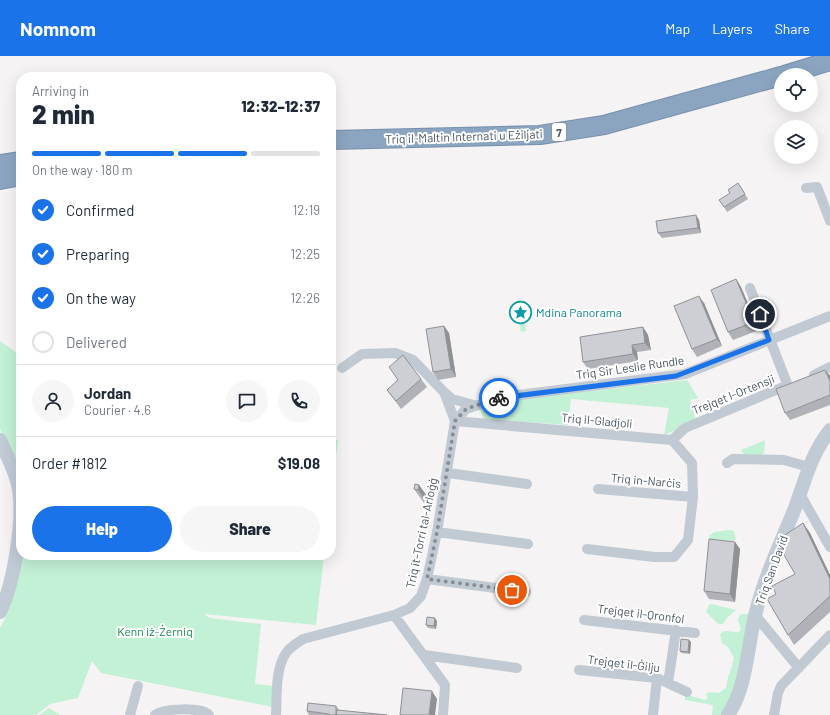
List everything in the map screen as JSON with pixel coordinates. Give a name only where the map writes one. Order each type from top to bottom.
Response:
[{"type":"highway","points":[[807,68],[830,61]]},
{"type":"highway","points":[[818,77],[830,73]]},
{"type":"highway","name":"Triq il-Maltin Internati u Eżiljati","points":[[336,140],[540,135],[604,125],[774,78]]},
{"type":"highway","name":"Triq il-Maltin Internati u Eżiljati","points":[[336,151],[542,145],[604,136],[774,89]]},
{"type":"highway","points":[[0,164],[16,162]]},
{"type":"highway","points":[[0,180],[16,177]]},
{"type":"street","points":[[806,188],[817,187],[830,221]]},
{"type":"street","points":[[750,288],[788,386]]},
{"type":"street","name":"Triq Sir Leslie Rundle","points":[[455,421],[466,409],[474,405],[503,397],[684,374],[830,316]]},
{"type":"street","points":[[342,368],[362,354],[395,353],[413,360],[452,399],[474,405]]},
{"type":"street","name":"Trejqet l-Ortensji","points":[[672,440],[685,428],[788,386],[830,367]]},
{"type":"street","points":[[444,392],[455,421]]},
{"type":"street","name":"Triq il-Gladjoli","points":[[455,421],[672,440]]},
{"type":"street","name":"Triq it-Torri tal-Arloġġ","points":[[276,715],[281,666],[286,653],[294,645],[303,639],[394,615],[410,608],[421,596],[427,579],[437,532],[448,473],[455,421]]},
{"type":"street","name":"Triq San David","points":[[728,715],[738,695],[742,682],[755,615],[768,577],[800,494],[808,466],[830,430]]},
{"type":"street","points":[[0,440],[16,478]]},
{"type":"street","points":[[587,549],[654,557],[674,557],[688,540],[693,497],[692,463],[672,440]]},
{"type":"street","points":[[727,463],[733,459],[784,460],[808,466]]},
{"type":"street","points":[[448,473],[527,484]]},
{"type":"street","name":"Triq in-Narċis","points":[[598,489],[693,497]]},
{"type":"street","points":[[800,494],[830,547]]},
{"type":"street","points":[[437,532],[528,544]]},
{"type":"street","points":[[0,612],[6,596],[16,558]]},
{"type":"street","points":[[427,579],[526,592]]},
{"type":"street","points":[[394,615],[444,685],[443,715]]},
{"type":"street","points":[[755,615],[799,668]]},
{"type":"street","name":"Trejqet il-Qronfol","points":[[584,620],[695,633]]},
{"type":"street","points":[[668,683],[676,630]]},
{"type":"street","points":[[774,715],[778,693],[781,686],[830,635]]},
{"type":"street","points":[[424,655],[517,668]]},
{"type":"street","name":"Trejqet il-Ġilju","points":[[579,670],[657,678],[687,692]]},
{"type":"street","points":[[653,715],[657,678]]},
{"type":"street","points":[[130,715],[138,686]]},
{"type":"street","points":[[156,715],[163,711],[198,710],[205,711],[209,715]]},
{"type":"green space","points":[[518,302],[525,302],[531,309],[531,314],[525,321],[526,331],[521,332],[519,322],[511,313],[513,306]]},
{"type":"green space","points":[[0,341],[16,352],[16,468],[0,429]]},
{"type":"green space","points":[[687,380],[698,398],[690,400],[696,421],[664,435],[669,408],[571,399],[568,425],[483,419],[480,407],[512,400]]},
{"type":"green space","points":[[336,440],[338,440],[336,456]]},
{"type":"green space","points":[[765,440],[764,453],[758,456],[744,455],[741,450]]},
{"type":"green space","points":[[729,530],[734,531],[736,539],[733,541],[723,544],[709,542],[710,535],[714,532]]},
{"type":"green space","name":"Kenn iż-Żerniq","points":[[21,560],[323,560],[316,625],[204,614],[210,618],[261,624],[255,684],[274,686],[273,707],[101,673],[92,661],[78,698],[50,704],[36,715],[0,715],[0,628],[15,593]]},
{"type":"green space","points":[[711,604],[736,610],[723,624],[718,624],[706,612]]},
{"type":"green space","points":[[749,614],[735,691],[724,715],[712,715],[713,705],[685,700],[685,694],[705,700],[708,698],[706,694],[709,692],[719,693],[726,688],[734,658],[728,647],[722,643],[720,634],[724,631],[738,632],[741,629],[738,620],[739,615]]},
{"type":"green space","points":[[49,708],[60,715],[39,715]]},
{"type":"building","points":[[738,183],[745,194],[724,207],[719,200],[730,193],[728,190]]},
{"type":"building","points":[[696,215],[698,228],[658,233],[656,221]]},
{"type":"building","points":[[736,279],[754,322],[728,332],[711,290]]},
{"type":"building","points":[[699,296],[717,339],[692,349],[674,306]]},
{"type":"building","points":[[444,326],[451,369],[433,372],[426,329]]},
{"type":"building","points":[[643,327],[645,343],[632,345],[633,354],[583,362],[580,337]]},
{"type":"building","points":[[403,355],[421,379],[396,401],[387,390],[398,380],[389,367]]},
{"type":"building","points":[[676,361],[676,364],[672,365],[671,362]]},
{"type":"building","points":[[825,370],[830,381],[830,395],[785,413],[776,389]]},
{"type":"building","points":[[415,484],[419,485],[418,490],[414,489]]},
{"type":"building","points":[[803,523],[830,579],[830,596],[788,635],[767,599],[776,594],[772,586],[795,574],[776,541]]},
{"type":"building","points":[[709,539],[735,542],[730,594],[704,591]]},
{"type":"building","points":[[427,617],[435,618],[434,626],[426,625]]},
{"type":"building","points":[[681,639],[689,640],[688,652],[680,651]]},
{"type":"building","points":[[403,688],[432,691],[429,715],[400,715]]},
{"type":"building","points":[[308,703],[336,706],[336,715],[307,711]]},
{"type":"building","points":[[337,710],[387,715],[336,715]]},
{"type":"way so far","points":[[499,398],[474,405],[466,409],[455,421],[448,473],[427,579],[512,590]]},
{"type":"place","name":"Mdina Panorama","points":[[521,312]]},
{"type":"route","points":[[499,398],[684,374],[769,340],[760,314]]}]
